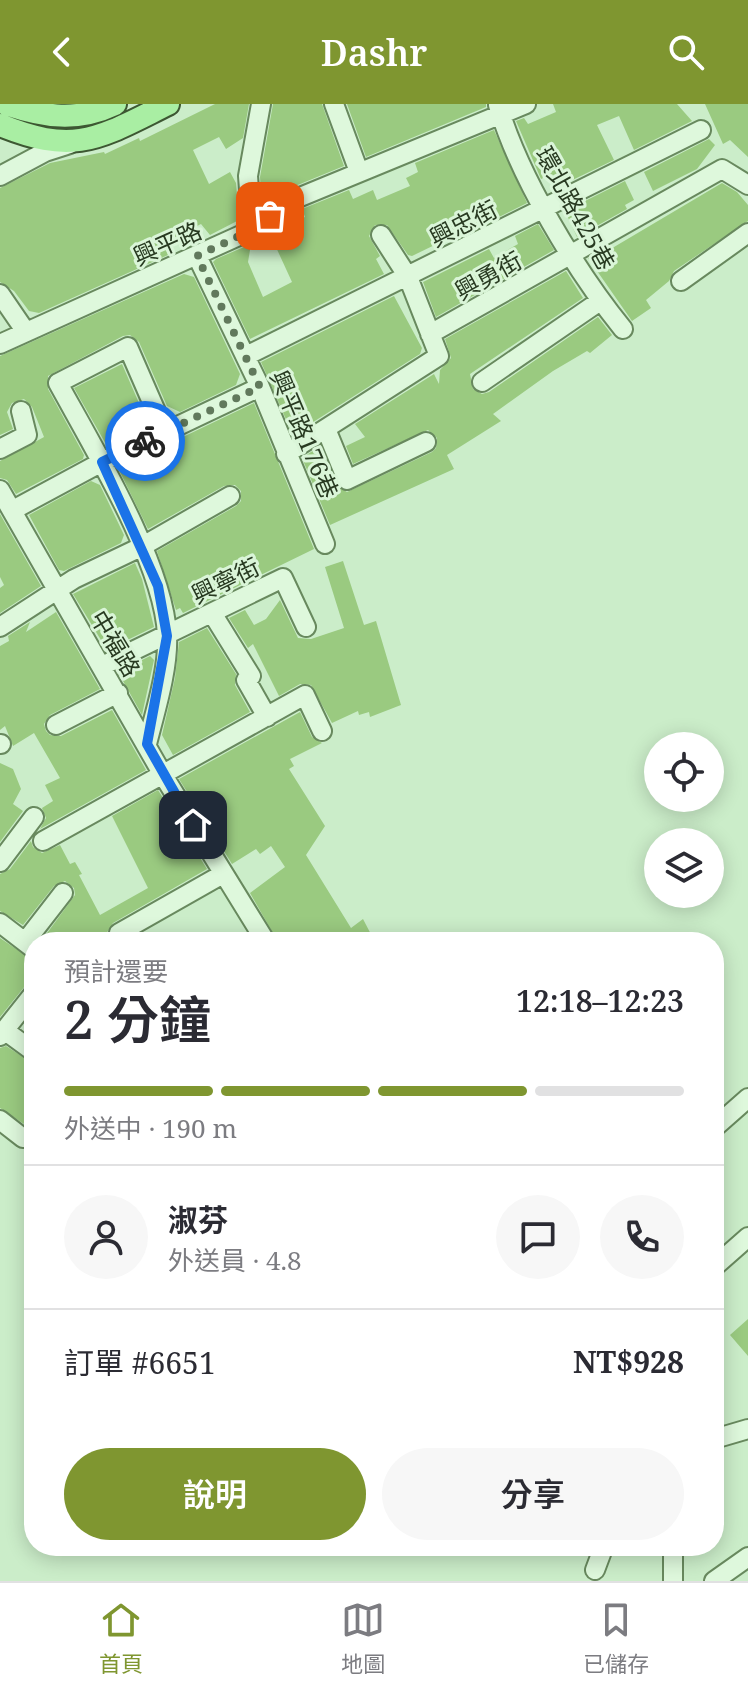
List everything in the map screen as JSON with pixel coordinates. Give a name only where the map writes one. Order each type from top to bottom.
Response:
[{"type":"main road","points":[[6,104],[54,117],[75,118],[115,104]]},
{"type":"main road","points":[[0,125],[34,139],[73,143],[102,135],[168,104]]},
{"type":"street","points":[[252,230],[248,176],[261,104]]},
{"type":"street","points":[[334,104],[359,172]]},
{"type":"street","name":"興平路","points":[[0,344],[252,230],[288,202],[500,109],[526,104]]},
{"type":"street","name":"環北路425巷","points":[[500,109],[543,209],[600,301],[623,329]]},
{"type":"street","name":"興忠街","points":[[246,356],[701,130]]},
{"type":"street","points":[[0,176],[45,152],[73,143]]},
{"type":"street","name":"興勇街","points":[[430,334],[573,256],[722,169],[748,185]]},
{"type":"street","points":[[681,281],[748,233]]},
{"type":"street","points":[[286,454],[439,356],[408,277],[381,235]]},
{"type":"street","name":"興平路176巷","points":[[197,256],[260,387],[325,544]]},
{"type":"street","points":[[0,294],[26,332]]},
{"type":"street","points":[[482,382],[600,301]]},
{"type":"street","points":[[147,744],[167,636],[158,586],[102,462],[58,383],[128,347],[165,432]]},
{"type":"street","points":[[13,510],[102,462],[260,387]]},
{"type":"street","points":[[0,449],[27,435],[21,411]]},
{"type":"street","points":[[326,429],[347,480],[426,442]]},
{"type":"street","name":"中福路","points":[[0,490],[163,775],[260,932]]},
{"type":"street","points":[[0,627],[74,579],[141,547],[230,496]]},
{"type":"street","name":"興寧街","points":[[102,666],[283,578],[306,627]]},
{"type":"street","points":[[212,613],[251,676],[246,680],[267,717]]},
{"type":"street","points":[[56,725],[118,693]]},
{"type":"street","points":[[43,841],[305,695],[322,731]]},
{"type":"street","points":[[0,862],[34,817]]},
{"type":"street","points":[[121,932],[223,874]]},
{"type":"street","points":[[38,932],[63,893]]},
{"type":"street","points":[[0,924],[24,941]]},
{"type":"street","points":[[24,1006],[2,1033],[24,1046]]},
{"type":"street","points":[[724,1119],[748,1098]]},
{"type":"street","points":[[0,1120],[23,1138]]},
{"type":"street","points":[[724,1258],[748,1237]]},
{"type":"street","points":[[724,1436],[748,1429]]},
{"type":"street","points":[[595,1570],[600,1556]]},
{"type":"street","points":[[673,1556],[673,1581]]},
{"type":"street","points":[[714,1581],[748,1557]]},
{"type":"building","points":[[215,104],[249,104],[243,138],[226,149],[219,137],[193,150],[209,184],[230,172],[236,183],[239,220],[210,235],[201,224],[163,243],[168,255],[39,313],[29,311],[14,291],[0,282],[0,188],[50,163],[105,154],[139,138],[140,141]]},
{"type":"building","points":[[273,104],[322,104],[344,166],[283,191],[262,206],[260,177]]},
{"type":"building","points":[[347,104],[486,104],[486,107],[366,157]]},
{"type":"building","points":[[553,104],[677,104],[692,121],[634,150],[619,116],[597,125],[614,160],[560,186],[552,174],[541,179],[516,121],[524,118],[528,124],[556,112]]},
{"type":"building","points":[[705,104],[748,104],[748,157],[730,140],[723,144]]},
{"type":"building","points":[[494,130],[527,203],[449,242],[447,239],[412,256],[408,255],[387,225],[375,225],[369,236],[380,256],[376,259],[384,274],[250,339],[213,262],[216,259],[251,244],[248,262],[263,297],[292,282],[269,232],[305,217],[302,209],[349,190],[353,199],[373,190],[377,200],[410,186],[406,178],[418,172],[415,163]]},
{"type":"building","points":[[709,139],[715,145],[697,169],[653,191],[644,172]]},
{"type":"building","points":[[625,181],[634,200],[625,205],[627,209],[577,237],[565,211]]},
{"type":"building","points":[[722,183],[737,192],[748,205],[748,221],[674,271],[669,281],[646,300],[651,308],[632,321],[588,258],[607,248],[609,250]]},
{"type":"building","points":[[538,224],[554,250],[436,317],[423,282],[489,249],[494,258],[518,244],[515,236]]},
{"type":"building","points":[[566,271],[583,298],[470,374],[473,389],[482,394],[489,392],[598,317],[612,335],[590,353],[587,351],[553,371],[493,414],[501,421],[447,455],[454,469],[330,525],[302,458],[320,446],[336,485],[347,492],[432,452],[436,448],[437,438],[428,430],[353,464],[346,446],[365,437],[355,424],[434,374],[439,384],[440,370],[451,358],[445,339]]},
{"type":"building","points":[[184,274],[194,277],[240,374],[236,385],[180,412],[167,406],[139,342],[130,335],[123,336],[48,376],[48,389],[84,455],[83,459],[16,494],[7,480],[0,478],[0,461],[44,437],[32,407],[24,399],[12,403],[7,412],[13,429],[0,435],[0,356]]},
{"type":"building","points":[[394,296],[422,348],[420,354],[296,433],[291,431],[261,362]]},
{"type":"building","points":[[122,364],[149,426],[107,446],[74,388]]},
{"type":"building","points":[[254,403],[314,549],[183,613],[180,608],[176,610],[157,551],[236,506],[241,501],[241,491],[235,485],[224,486],[148,529],[118,468]]},
{"type":"building","points":[[91,481],[100,485],[124,535],[121,543],[64,571],[59,570],[29,515]]},
{"type":"building","points":[[0,514],[41,586],[0,613],[0,588],[4,585],[0,577]]},
{"type":"building","points":[[343,561],[364,625],[376,621],[401,705],[370,717],[369,712],[359,715],[358,711],[332,723],[311,685],[300,684],[279,696],[253,644],[248,648],[229,618],[245,610],[254,625],[266,619],[280,600],[298,638],[311,639],[344,628],[325,567]]},
{"type":"building","points":[[135,563],[154,627],[107,650],[73,594]]},
{"type":"building","points":[[56,612],[100,689],[50,715],[44,724],[46,731],[50,735],[61,736],[112,710],[146,770],[40,829],[46,818],[42,808],[53,801],[45,785],[60,778],[34,733],[13,746],[5,726],[0,730],[0,646],[9,641],[8,636],[30,622],[26,632]]},
{"type":"building","points":[[207,628],[236,674],[235,685],[250,712],[173,755],[162,735],[175,678],[179,642]]},
{"type":"building","points":[[150,656],[154,660],[142,715],[118,672]]},
{"type":"building","points":[[300,712],[312,737],[322,743],[290,759],[294,766],[289,769],[325,826],[306,855],[351,928],[363,919],[370,932],[272,932],[250,893],[285,867],[271,846],[260,854],[256,849],[232,864],[179,779]]},
{"type":"building","points":[[0,763],[13,769],[21,789],[13,804],[23,811],[0,842]]},
{"type":"building","points":[[158,790],[207,869],[113,923],[107,932],[48,932],[75,895],[74,888],[65,881],[54,886],[23,925],[0,911],[0,874],[10,869],[31,841],[33,847],[42,853],[60,845],[70,864],[75,862],[82,874],[79,875],[100,915],[148,888],[112,816]]},
{"type":"building","points":[[0,938],[24,954],[24,987],[0,1017]]},
{"type":"building","points":[[6,1046],[24,1058],[24,1124],[0,1108],[0,1048]]},
{"type":"building","points":[[748,1319],[748,1356],[730,1335]]},
{"type":"way so far","points":[[145,441],[260,387],[197,256],[252,230],[270,216]]},
{"type":"route","points":[[145,441],[102,462],[158,586],[167,636],[147,744],[193,825]]}]
